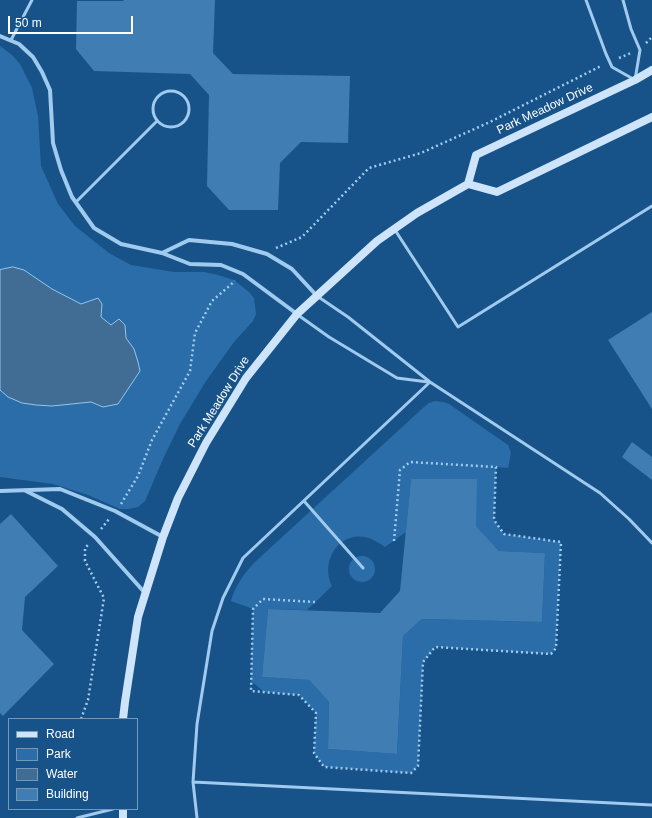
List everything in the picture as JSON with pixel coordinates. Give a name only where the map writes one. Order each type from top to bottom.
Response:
[{"type":"street","points":[[0,36],[19,44],[33,57],[42,72],[50,90],[53,142],[61,170],[72,197],[94,228],[121,244],[162,253],[190,264],[221,265],[243,274],[297,314]]},
{"type":"street","name":"Park Meadow Drive","points":[[123,718],[124,702],[138,617],[163,537],[178,498],[206,443],[246,378],[297,314],[377,241],[416,213],[468,184],[476,155],[635,80],[652,70]]},
{"type":"street","points":[[468,184],[497,192],[652,117]]},
{"type":"street","points":[[162,253],[189,240],[232,244],[267,254],[292,269],[317,296]]},
{"type":"street","points":[[0,491],[60,490],[115,511],[163,537]]},
{"type":"street","points":[[25,491],[62,509],[95,537],[145,593]]},
{"type":"lane","points":[[11,40],[32,0]]},
{"type":"lane","points":[[586,0],[612,67],[635,80],[640,50],[631,29],[623,0]]},
{"type":"lane","points":[[172,90],[181,94],[187,99],[189,110],[187,118],[182,124],[176,127],[168,128],[157,121],[152,109],[154,100],[158,95],[172,90]]},
{"type":"lane","points":[[76,202],[157,121]]},
{"type":"lane","points":[[394,229],[458,327],[652,206]]},
{"type":"lane","points":[[317,296],[348,317],[430,382],[600,493],[629,519],[652,543]]},
{"type":"lane","points":[[297,314],[329,337],[397,378],[430,382]]},
{"type":"lane","points":[[197,818],[193,782],[195,746],[206,664],[212,631],[223,598],[243,558],[430,382]]},
{"type":"lane","points":[[304,501],[363,568]]},
{"type":"lane","points":[[193,782],[652,805]]},
{"type":"lane","points":[[76,818],[109,810]]},
{"type":"path","points":[[315,602],[263,599],[253,609],[250,691],[299,695],[316,713],[314,753],[324,767],[411,773],[418,766],[423,662],[435,647],[551,654],[556,648],[561,542],[504,534],[494,520],[496,467],[410,462],[400,470],[394,541]]},
{"type":"green space","points":[[0,46],[12,55],[20,64],[32,88],[38,116],[41,166],[58,204],[75,226],[109,253],[131,265],[174,272],[204,272],[218,275],[234,280],[254,298],[256,314],[253,321],[234,342],[206,381],[180,424],[145,501],[138,507],[120,509],[88,495],[53,484],[0,477]]},
{"type":"green space","points":[[435,401],[449,404],[508,445],[511,453],[508,468],[496,467],[494,520],[504,534],[561,542],[556,648],[551,654],[435,647],[423,663],[418,766],[411,773],[324,767],[314,753],[316,713],[299,695],[264,692],[251,681],[253,609],[231,601],[240,580],[256,561],[429,403]],"holes":[[[411,479],[476,479],[476,526],[499,551],[545,553],[542,622],[422,619],[403,636],[397,754],[328,749],[329,702],[309,680],[262,677],[268,609],[307,610],[332,586],[328,568],[330,559],[334,551],[347,539],[365,537],[385,547],[406,532]]]},
{"type":"green space","points":[[362,556],[371,560],[375,569],[371,578],[362,582],[353,578],[349,569],[353,560]]},
{"type":"water","points":[[13,267],[24,270],[52,289],[81,304],[98,298],[102,304],[101,317],[111,325],[119,319],[125,325],[126,338],[134,349],[140,371],[118,404],[103,407],[91,402],[52,406],[36,405],[22,403],[8,397],[0,390],[0,270]]},
{"type":"building","points":[[215,0],[213,53],[233,74],[350,76],[348,143],[301,142],[280,163],[278,210],[229,210],[207,186],[209,95],[190,74],[94,71],[76,49],[77,1]]},
{"type":"building","points":[[652,312],[652,409],[608,340]]},
{"type":"building","points":[[632,442],[652,457],[652,480],[622,457]]},
{"type":"building","points":[[411,479],[477,479],[476,526],[499,551],[545,553],[542,622],[422,619],[403,636],[397,754],[328,749],[329,702],[309,680],[262,677],[268,609],[380,613],[400,591]]},
{"type":"building","points":[[11,514],[58,566],[25,597],[22,630],[54,664],[3,716],[0,713],[0,524]]}]
